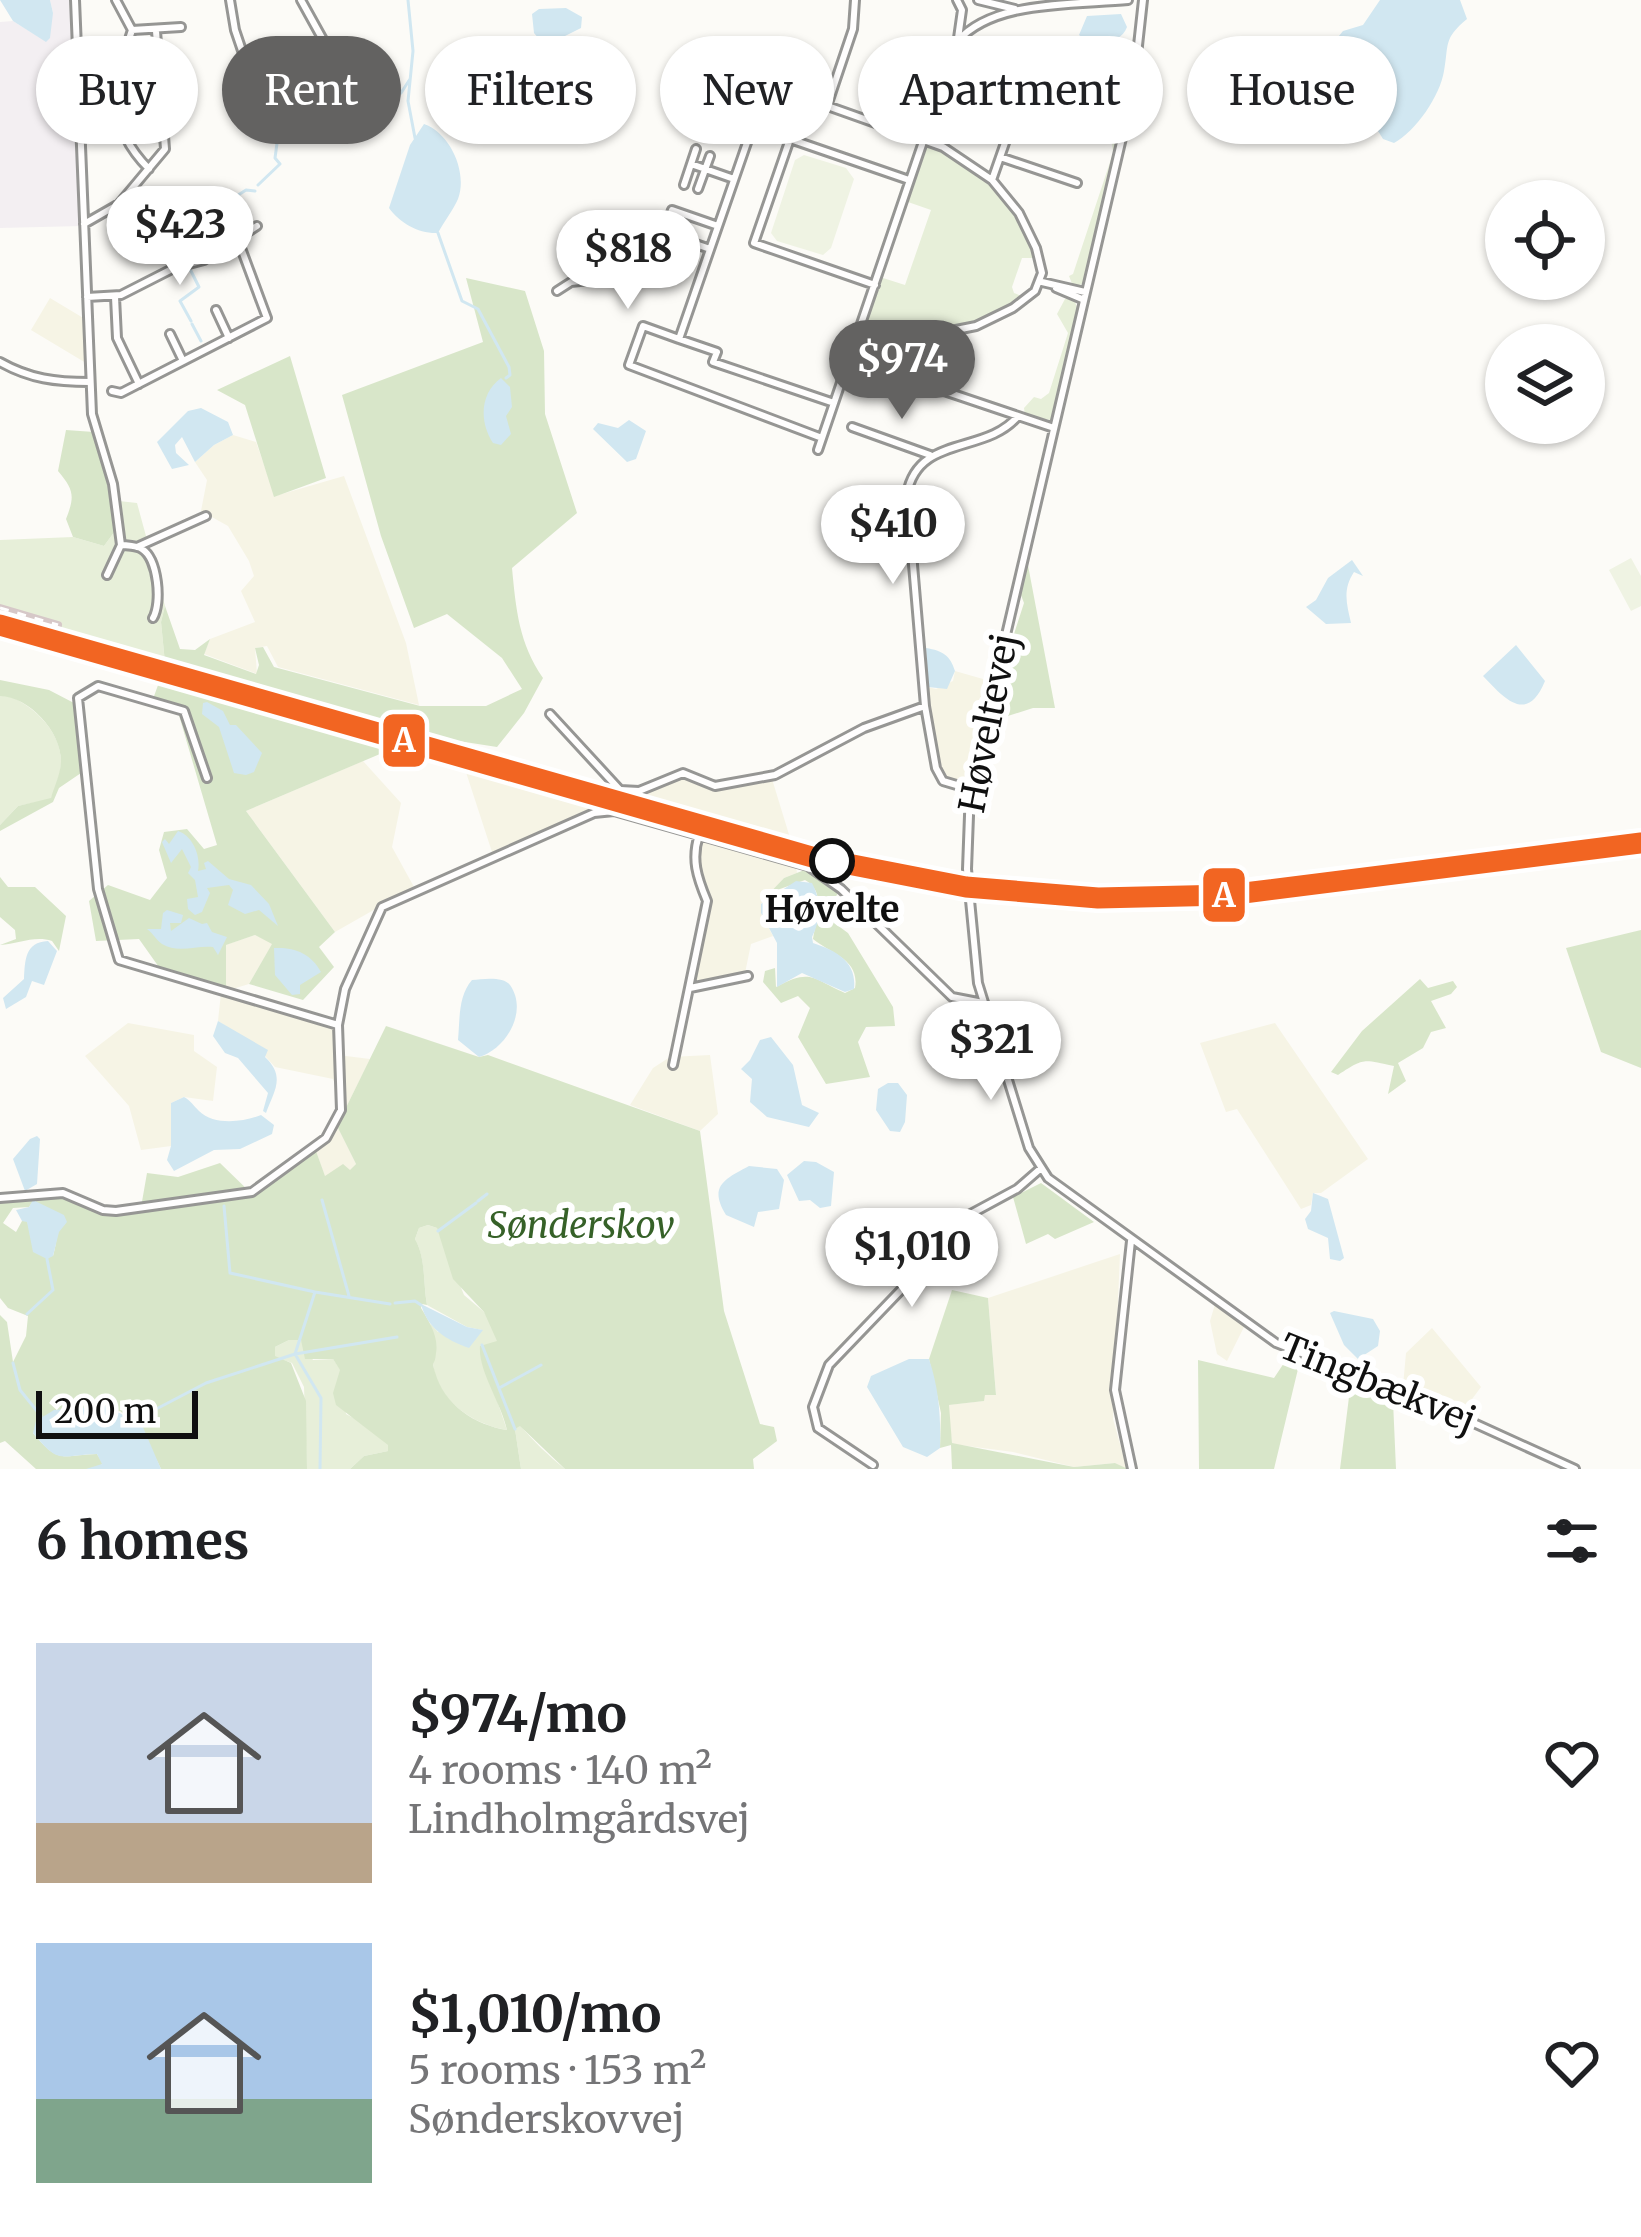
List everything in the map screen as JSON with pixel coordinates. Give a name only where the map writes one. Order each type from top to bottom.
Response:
[{"type":"street","points":[[75,0],[92,414],[113,484],[121,544],[107,575]]},
{"type":"street","points":[[116,0],[133,30],[114,99],[124,132],[149,169]]},
{"type":"street","points":[[230,0],[237,36]]},
{"type":"street","points":[[301,0],[322,36]]},
{"type":"street","points":[[834,84],[854,29],[855,0]]},
{"type":"street","points":[[957,0],[962,20],[958,36]]},
{"type":"street","points":[[978,0],[1020,10]]},
{"type":"street","points":[[964,36],[982,19],[1020,10],[1128,0]]},
{"type":"street","name":"Høveltevej","points":[[1131,1241],[1060,1189],[1040,1169],[1029,1148],[982,1003],[967,869],[970,789],[1133,91],[1143,0]]},
{"type":"street","points":[[133,30],[181,27]]},
{"type":"street","points":[[84,224],[119,204],[164,149],[157,31]]},
{"type":"street","points":[[875,284],[754,243],[790,139],[909,180]]},
{"type":"street","points":[[679,339],[746,144]]},
{"type":"street","points":[[818,450],[921,144]]},
{"type":"street","points":[[861,325],[890,333],[941,333],[993,320],[1030,296],[1041,281],[1042,264],[1028,230],[992,180],[934,144]]},
{"type":"street","points":[[992,180],[1005,144]]},
{"type":"street","points":[[683,184],[696,148]]},
{"type":"street","points":[[698,189],[710,156]]},
{"type":"street","points":[[1000,157],[1076,183]]},
{"type":"street","points":[[691,164],[734,179]]},
{"type":"street","points":[[710,249],[664,233],[672,210],[718,226]]},
{"type":"street","points":[[87,297],[115,297],[174,268],[205,260],[257,226]]},
{"type":"street","points":[[112,391],[140,384],[268,318],[238,240]]},
{"type":"street","points":[[556,291],[571,282],[598,279]]},
{"type":"street","points":[[1041,281],[1084,296]]},
{"type":"street","points":[[115,297],[117,338],[140,384]]},
{"type":"street","points":[[216,310],[229,338]]},
{"type":"street","points":[[822,438],[629,365],[644,326],[716,352],[713,362],[834,403]]},
{"type":"street","points":[[924,384],[941,333]]},
{"type":"street","points":[[170,334],[183,361]]},
{"type":"street","points":[[849,359],[1054,428]]},
{"type":"street","points":[[0,362],[39,379],[90,382]]},
{"type":"street","points":[[970,789],[943,781],[939,775],[925,706],[907,494],[917,467],[930,455],[1001,434],[1018,416]]},
{"type":"street","points":[[853,427],[930,455]]},
{"type":"street","points":[[136,547],[206,516]]},
{"type":"street","points":[[121,544],[148,555],[160,598],[153,618]]},
{"type":"street","points":[[208,778],[189,714],[98,686],[78,698],[98,889],[119,960],[338,1025]]},
{"type":"street","points":[[550,714],[620,790],[639,791],[683,773],[715,786],[776,775],[864,728],[925,706]]},
{"type":"street","points":[[0,1198],[62,1193],[116,1211],[252,1192],[314,1149],[334,1127],[341,1110],[338,1025],[352,971],[374,919],[387,904],[604,810],[808,866],[827,877],[952,997],[982,1003]]},
{"type":"street","points":[[673,1065],[707,901],[694,852],[699,835]]},
{"type":"street","points":[[690,988],[748,976]]},
{"type":"street","points":[[873,1465],[825,1436],[813,1418],[815,1398],[829,1365],[950,1240],[967,1216],[1016,1189],[1040,1169]]},
{"type":"street","points":[[1131,1241],[1115,1390],[1132,1469]]},
{"type":"street","name":"Tingbækvej","points":[[1131,1241],[1276,1343],[1477,1423],[1575,1469]]},
{"type":"shaded area","points":[[50,0],[73,0],[74,36],[40,36],[53,13]]},
{"type":"shaded area","points":[[13,21],[37,36],[36,144],[79,144],[82,226],[0,228],[0,22]]},
{"type":"shaded area","points":[[50,298],[85,319],[86,363],[31,330]]},
{"type":"shaded area","points":[[233,435],[256,442],[275,496],[344,476],[406,643],[419,705],[278,667],[267,646],[255,648],[257,674],[204,654],[210,639],[255,622],[241,591],[254,576],[249,561],[228,526],[201,511],[207,480],[195,462]]},
{"type":"shaded area","points":[[955,671],[990,681],[967,785],[946,780],[938,769],[926,709],[928,687],[936,689],[953,681]]},
{"type":"shaded area","points":[[462,760],[607,805],[492,852]]},
{"type":"shaded area","points":[[363,761],[401,803],[392,847],[414,887],[335,932],[246,811]]},
{"type":"shaded area","points":[[683,774],[724,786],[772,779],[791,841],[633,799]]},
{"type":"shaded area","points":[[702,837],[796,865],[797,873],[784,878],[761,904],[773,936],[751,944],[745,973],[694,984],[705,893],[694,855]]},
{"type":"shaded area","points":[[255,935],[273,943],[249,984],[226,991],[225,945]]},
{"type":"shaded area","points":[[221,993],[335,1027],[338,1055],[370,1059],[345,1110],[333,1079],[275,1067],[256,1046],[218,1021]]},
{"type":"shaded area","points":[[128,1023],[194,1035],[194,1051],[217,1067],[213,1101],[184,1097],[171,1103],[171,1146],[141,1150],[129,1106],[85,1056]]},
{"type":"shaded area","points":[[1275,1023],[1368,1159],[1321,1193],[1313,1193],[1311,1205],[1301,1209],[1237,1109],[1226,1112],[1200,1043]]},
{"type":"shaded area","points":[[710,1055],[718,1114],[700,1131],[630,1105],[653,1068],[670,1057]]},
{"type":"shaded area","points":[[337,1126],[356,1164],[350,1171],[325,1177],[316,1151]]},
{"type":"shaded area","points":[[1120,1254],[1113,1419],[1127,1469],[1115,1463],[1074,1467],[952,1444],[948,1405],[983,1401],[985,1395],[996,1394],[988,1298]]},
{"type":"shaded area","points":[[1216,1301],[1245,1325],[1227,1361],[1217,1354],[1210,1321]]},
{"type":"shaded area","points":[[1432,1328],[1481,1387],[1464,1410],[1403,1386],[1406,1353]]},
{"type":"green space","points":[[1115,144],[1084,284],[1073,286],[1069,276]]},
{"type":"green space","points":[[924,146],[965,164],[995,189],[1019,220],[1035,258],[1022,258],[1012,287],[1024,297],[1007,308],[947,330],[904,332],[865,321],[889,250],[883,278],[905,285],[931,210],[908,202],[900,215]]},
{"type":"green space","points":[[804,155],[846,168],[854,179],[831,248],[823,255],[777,241],[771,233],[795,160]]},
{"type":"green space","points":[[466,278],[525,291],[544,351],[545,414],[577,513],[512,568],[524,639],[543,678],[524,713],[497,747],[420,735],[165,663],[161,622],[165,606],[180,649],[195,650],[210,639],[204,655],[256,674],[255,648],[263,647],[274,667],[420,706],[486,706],[522,689],[502,658],[447,614],[414,628],[381,536],[342,395],[483,342]]},
{"type":"green space","points":[[1065,299],[1074,299],[1078,310],[1051,420],[1025,416],[1024,408],[1034,397],[1041,399],[1049,393],[1068,333],[1057,314]]},
{"type":"green space","points":[[290,356],[326,478],[274,497],[245,405],[217,390]]},
{"type":"green space","points":[[66,430],[94,432],[109,479],[115,531],[104,546],[73,537],[66,519],[71,494],[58,471]]},
{"type":"green space","points":[[110,500],[137,503],[165,606],[161,622],[165,663],[0,615],[0,540],[73,537],[104,546],[115,531]]},
{"type":"green space","points":[[1631,558],[1641,576],[1641,606],[1631,611],[1609,570]]},
{"type":"green space","points":[[1027,560],[1055,708],[1033,708],[992,721],[998,686],[1004,684],[1021,650],[1014,634],[1024,603],[1019,590]]},
{"type":"green space","points":[[162,674],[391,740],[387,751],[246,811],[335,932],[319,947],[334,967],[303,1000],[249,984],[272,944],[255,935],[226,945],[226,991],[161,970],[139,939],[96,941],[89,901],[108,885],[150,900],[167,878],[159,850],[164,832],[187,829],[204,849],[217,845],[178,712],[153,699]]},
{"type":"green space","points":[[0,680],[49,690],[74,703],[81,773],[59,788],[53,802],[0,831],[18,806],[51,798],[61,761],[49,728],[22,702],[0,696]]},
{"type":"green space","points":[[0,696],[25,704],[50,728],[61,765],[51,799],[18,806],[0,825]]},
{"type":"green space","points":[[812,867],[840,891],[822,914],[848,933],[893,1007],[895,1026],[866,1027],[858,1042],[870,1077],[826,1084],[798,1037],[810,1008],[798,996],[781,1003],[763,982],[765,971],[775,968],[776,987],[805,977],[845,993],[855,988],[849,964],[813,939],[818,906],[812,885],[805,880],[780,889],[771,901],[765,898],[784,878]]},
{"type":"green space","points":[[0,877],[8,887],[35,887],[66,916],[59,951],[46,939],[0,945],[16,939],[15,930],[0,917]]},
{"type":"green space","points":[[1641,930],[1641,1068],[1601,1052],[1566,948]]},
{"type":"green space","points":[[1420,979],[1428,988],[1453,981],[1457,987],[1431,1001],[1446,1028],[1431,1032],[1423,1048],[1398,1063],[1406,1081],[1388,1094],[1394,1066],[1370,1061],[1338,1075],[1331,1072],[1362,1031]]},
{"type":"green space","name":"Sønderskov","points":[[386,1026],[479,1057],[488,1055],[700,1131],[724,1311],[760,1424],[774,1427],[777,1441],[753,1459],[754,1469],[565,1469],[520,1426],[515,1429],[521,1469],[350,1469],[364,1456],[388,1451],[388,1445],[336,1405],[333,1393],[340,1370],[333,1359],[305,1359],[301,1340],[289,1340],[275,1347],[275,1356],[291,1363],[306,1401],[307,1469],[161,1469],[141,1428],[120,1411],[33,1433],[55,1454],[97,1454],[103,1463],[97,1469],[36,1469],[5,1441],[0,1443],[0,1315],[7,1322],[13,1362],[26,1336],[28,1316],[8,1308],[0,1298],[0,1201],[69,1196],[96,1211],[140,1213],[147,1173],[178,1177],[220,1163],[253,1195],[316,1151],[325,1176],[343,1164],[350,1170],[356,1164],[337,1126]],"holes":[[[34,1200],[55,1224],[53,1256],[27,1221],[16,1232],[3,1223],[13,1208],[29,1207]],[[419,1228],[437,1228],[453,1279],[484,1312],[497,1341],[480,1346],[480,1356],[507,1430],[462,1412],[439,1384],[433,1366],[435,1335],[421,1308],[427,1305],[423,1262],[415,1239]]]},
{"type":"green space","points":[[1041,1183],[1094,1222],[1055,1239],[1048,1234],[1026,1244],[1013,1197]]},
{"type":"green space","points":[[419,1228],[437,1228],[464,1295],[494,1327],[498,1341],[490,1380],[507,1430],[482,1423],[458,1408],[435,1376],[430,1323],[438,1332],[477,1336],[482,1330],[427,1305],[415,1239]]},
{"type":"green space","points":[[952,1290],[988,1298],[996,1395],[949,1405],[952,1443],[1074,1467],[1115,1463],[1128,1469],[952,1469],[951,1445],[940,1448],[941,1413],[929,1359]]},
{"type":"green space","points":[[301,1340],[313,1360],[333,1359],[340,1369],[346,1414],[389,1445],[388,1451],[364,1456],[350,1469],[307,1469],[304,1387],[292,1363],[275,1357],[275,1347]]},
{"type":"green space","points":[[1198,1360],[1274,1378],[1284,1363],[1298,1369],[1274,1469],[1199,1469]]},
{"type":"green space","points":[[1350,1389],[1393,1401],[1396,1469],[1340,1469]]},
{"type":"green space","points":[[520,1425],[565,1469],[521,1469],[515,1429]]},
{"type":"water","points":[[0,0],[50,0],[50,36],[37,36],[13,21]]},
{"type":"water","points":[[1380,0],[1460,0],[1467,19],[1450,37],[1442,81],[1432,102],[1397,141],[1397,36],[1339,36],[1363,25]]},
{"type":"water","points":[[566,8],[582,17],[581,28],[565,36],[537,36],[532,14],[539,9]]},
{"type":"water","points":[[1121,14],[1127,27],[1120,36],[1081,36],[1087,16]]},
{"type":"water","points":[[424,124],[425,144],[448,144],[455,155],[461,177],[458,199],[438,233],[410,227],[389,208],[410,145]]},
{"type":"water","points":[[501,378],[510,387],[512,407],[506,416],[511,434],[501,445],[488,435],[484,417],[489,392]]},
{"type":"water","points":[[201,408],[228,422],[233,435],[195,462],[182,437],[175,445],[176,453],[189,465],[172,469],[157,442],[188,411]]},
{"type":"water","points":[[629,420],[646,431],[636,459],[627,462],[593,429],[598,423],[618,428]]},
{"type":"water","points":[[1352,560],[1363,576],[1354,572],[1348,585],[1351,623],[1326,624],[1306,607],[1316,600],[1328,578]]},
{"type":"water","points":[[1516,645],[1545,681],[1531,702],[1523,705],[1507,699],[1483,676]]},
{"type":"water","points":[[926,648],[951,661],[955,671],[947,689],[928,687]]},
{"type":"water","points":[[207,702],[223,711],[230,725],[236,725],[262,753],[254,772],[234,773],[219,727],[202,714]]},
{"type":"water","points":[[178,831],[195,847],[198,871],[206,869],[208,861],[229,879],[251,885],[269,904],[278,926],[259,910],[245,914],[228,905],[233,890],[229,885],[207,888],[210,893],[202,912],[195,915],[188,909],[187,899],[198,897],[195,880],[188,873],[191,867],[182,849],[171,863],[162,842],[165,839],[169,844]]},
{"type":"water","points":[[796,881],[812,883],[819,904],[813,943],[844,959],[854,989],[845,992],[802,973],[777,987],[777,943],[761,904]]},
{"type":"water","points":[[167,910],[183,915],[181,923],[170,923],[171,931],[189,918],[227,937],[218,955],[213,947],[174,948],[160,942],[147,929],[161,929]]},
{"type":"water","points":[[48,941],[57,951],[44,985],[32,981],[26,997],[6,1009],[3,998],[24,979],[31,948]]},
{"type":"water","points":[[274,948],[301,952],[321,972],[300,985],[300,994],[292,995],[275,975]]},
{"type":"water","points":[[472,980],[507,982],[517,1007],[505,1038],[479,1057],[458,1040],[462,1000]]},
{"type":"water","points":[[218,1021],[268,1050],[265,1057],[277,1078],[266,1113],[268,1093],[213,1036]]},
{"type":"water","points":[[771,1037],[793,1065],[802,1105],[819,1113],[809,1127],[767,1117],[750,1102],[752,1079],[741,1069],[760,1040]]},
{"type":"water","points":[[898,1083],[907,1095],[900,1132],[890,1131],[876,1110],[878,1089]]},
{"type":"water","points":[[184,1097],[205,1116],[221,1121],[261,1115],[274,1125],[272,1134],[240,1149],[214,1150],[174,1171],[167,1160],[171,1103]]},
{"type":"water","points":[[37,1136],[37,1184],[25,1191],[13,1159]]},
{"type":"water","points":[[804,1161],[834,1172],[831,1206],[820,1208],[810,1200],[799,1201],[787,1175]]},
{"type":"water","points":[[749,1166],[777,1169],[784,1180],[779,1209],[758,1212],[754,1227],[726,1215],[719,1197],[722,1184]]},
{"type":"water","points":[[1313,1193],[1328,1199],[1344,1258],[1340,1261],[1330,1259],[1328,1238],[1308,1229],[1305,1219]]},
{"type":"water","points":[[33,1200],[64,1215],[67,1222],[53,1256],[47,1259],[33,1252],[27,1222],[16,1210],[29,1207]]},
{"type":"water","points":[[421,1304],[483,1330],[469,1348],[461,1345],[433,1326]]},
{"type":"water","points":[[1330,1313],[1373,1319],[1380,1331],[1378,1346],[1358,1359],[1344,1345]]},
{"type":"water","points":[[909,1359],[929,1359],[937,1392],[940,1448],[927,1457],[903,1447],[867,1387],[871,1376]]},
{"type":"water","points":[[106,1406],[139,1418],[161,1469],[86,1469],[102,1464],[97,1454],[55,1454],[33,1433],[36,1421],[54,1410]]},
{"type":"waterway","points":[[408,0],[413,51],[408,101],[415,138]]},
{"type":"waterway","points":[[258,185],[280,164],[275,158],[278,136],[284,136],[288,119],[295,117],[287,115],[303,116],[308,108],[324,109],[328,104],[331,108],[359,90],[367,94],[376,88],[385,93],[395,86],[401,93],[410,79]]},
{"type":"waterway","points":[[163,213],[180,213],[192,193],[219,202],[255,191]]},
{"type":"waterway","points":[[438,233],[462,301],[478,309],[509,367],[506,378]]},
{"type":"waterway","points":[[190,269],[199,287],[180,301],[191,321]]},
{"type":"waterway","points":[[192,324],[201,341]]},
{"type":"waterway","points":[[478,1201],[487,1194]]},
{"type":"waterway","points":[[322,1200],[349,1296]]},
{"type":"waterway","points":[[438,1231],[476,1203]]},
{"type":"waterway","points":[[224,1206],[230,1273],[315,1292]]},
{"type":"waterway","points":[[27,1314],[53,1290],[47,1259]]},
{"type":"waterway","points":[[320,1469],[321,1398],[295,1354],[315,1292],[390,1304]]},
{"type":"waterway","points":[[395,1303],[421,1305]]},
{"type":"waterway","points":[[139,1418],[206,1383],[295,1354],[397,1337]]},
{"type":"waterway","points":[[482,1345],[515,1429]]},
{"type":"waterway","points":[[13,1363],[20,1390],[41,1416]]},
{"type":"waterway","points":[[501,1387],[541,1365]]},
{"type":"railway","points":[[0,608],[58,625]]},
{"type":"transit line","name":"A","points":[[0,625],[812,857],[966,887],[1098,898],[1228,895],[1641,843]]},
{"type":"place","name":"Høvelte","points":[[832,861]]}]
